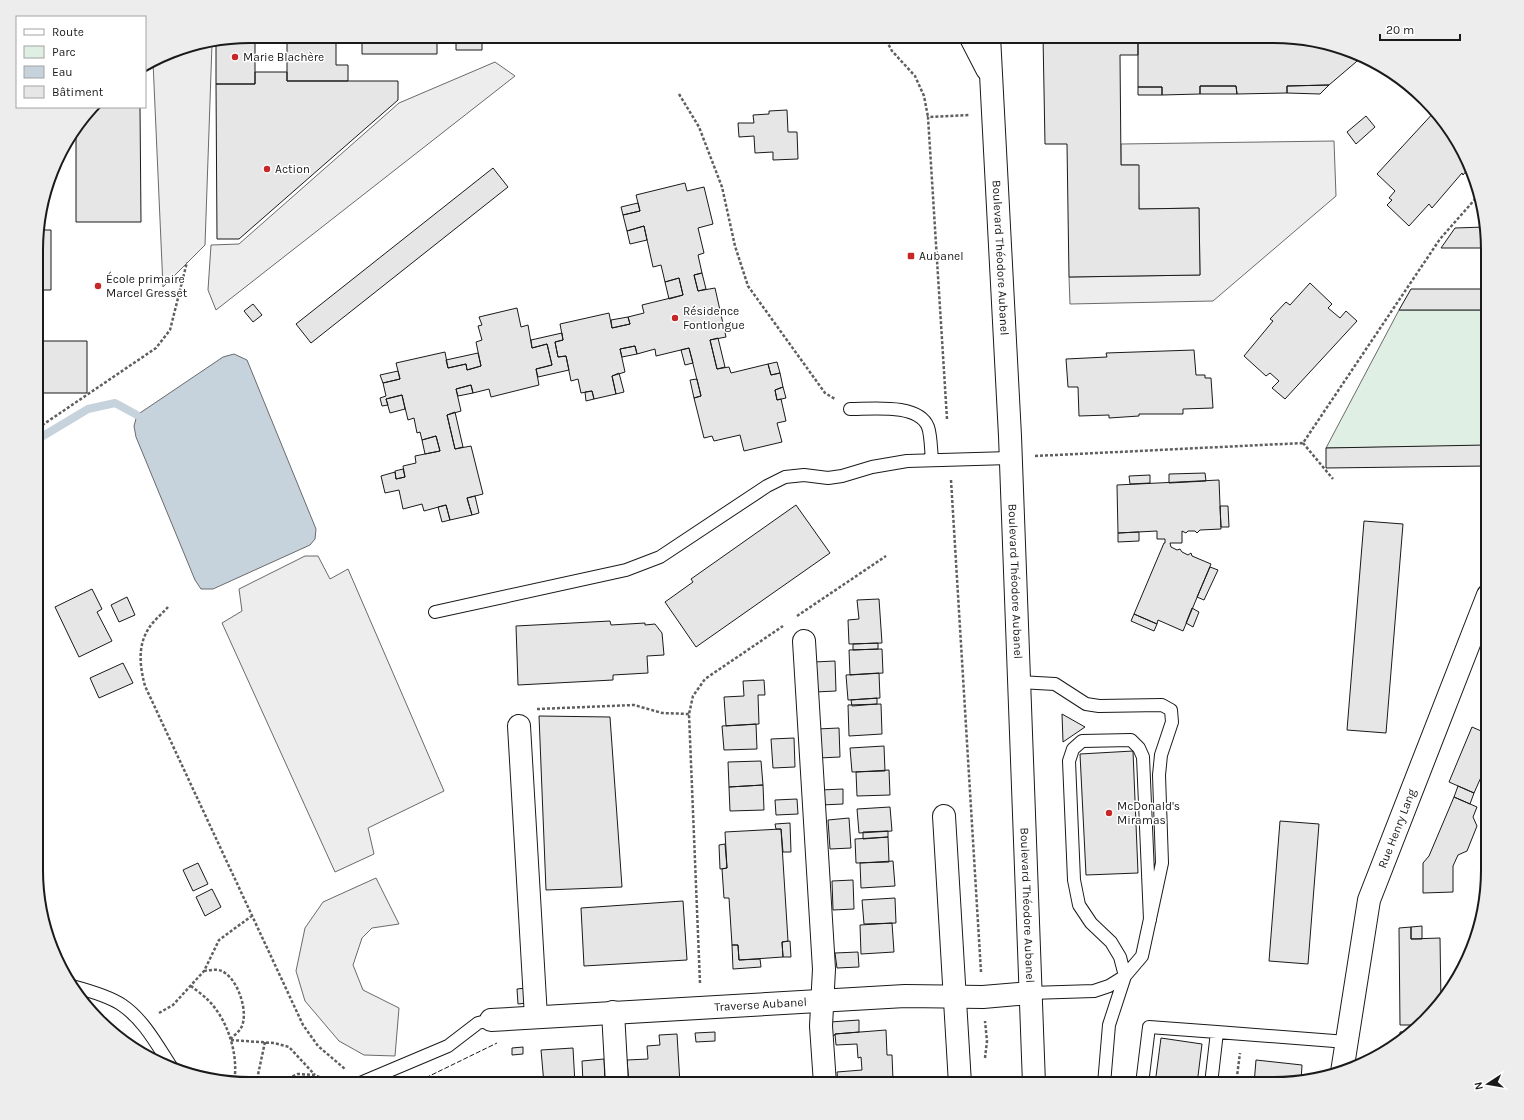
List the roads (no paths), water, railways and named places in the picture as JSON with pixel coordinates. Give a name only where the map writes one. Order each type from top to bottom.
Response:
[{"type":"street","name":"Boulevard Théodore Aubanel","points":[[973,43],[991,79]]},
{"type":"street","name":"Boulevard Théodore Aubanel","points":[[989,43],[1020,457],[1019,682],[1034,1077]]},
{"type":"street","name":"Rue Henry Lang","points":[[1343,1065],[1369,900],[1481,613]]},
{"type":"street","points":[[804,641],[824,969],[821,1026],[825,1077]]},
{"type":"street","points":[[519,726],[536,1017]]},
{"type":"street","points":[[944,816],[960,1077]]},
{"type":"street","name":"Traverse Aubanel","points":[[491,1020],[905,996],[955,995],[983,997],[1030,993]]},
{"type":"street","points":[[613,1012],[617,1077]]},
{"type":"lane","points":[[850,409],[897,409],[916,414],[928,426],[932,460]]},
{"type":"lane","points":[[435,612],[626,570],[660,557],[767,486],[785,477],[804,475],[828,478],[842,476],[872,467],[908,461],[1020,457]]},
{"type":"lane","points":[[1019,682],[1055,684],[1086,704],[1099,706],[1162,705],[1171,710],[1172,722],[1161,755],[1159,775],[1162,863],[1142,956],[1125,976],[1110,986],[1094,991],[1030,993]]},
{"type":"lane","points":[[1105,1077],[1109,1025],[1125,976],[1120,957],[1110,942],[1091,923],[1079,905],[1074,880],[1069,761],[1073,749],[1082,741],[1131,740],[1139,748],[1143,757],[1150,920]]},
{"type":"lane","points":[[81,989],[121,1004],[142,1023],[166,1059]]},
{"type":"lane","points":[[375,1077],[448,1046],[478,1023],[491,1020]]},
{"type":"lane","points":[[1143,1077],[1149,1027],[1347,1042]]},
{"type":"lane","points":[[1212,1077],[1217,1032]]},
{"type":"water","points":[[234,354],[247,360],[316,529],[315,539],[310,545],[213,589],[201,589],[195,580],[136,437],[134,426],[137,415],[223,357]]},
{"type":"waterway","points":[[43,436],[88,409],[115,403],[137,415]]},
{"type":"place","name":"Marie Blachère","points":[[235,57]]},
{"type":"place","name":"Action","points":[[267,169]]},
{"type":"place","name":"Aubanel","points":[[911,256]]},
{"type":"place","name":"École primaire Marcel Gresset","points":[[98,286]]},
{"type":"place","name":"Résidence Fontlongue","points":[[675,318]]},
{"type":"place","name":"McDonald's Miramas","points":[[1109,813]]}]
